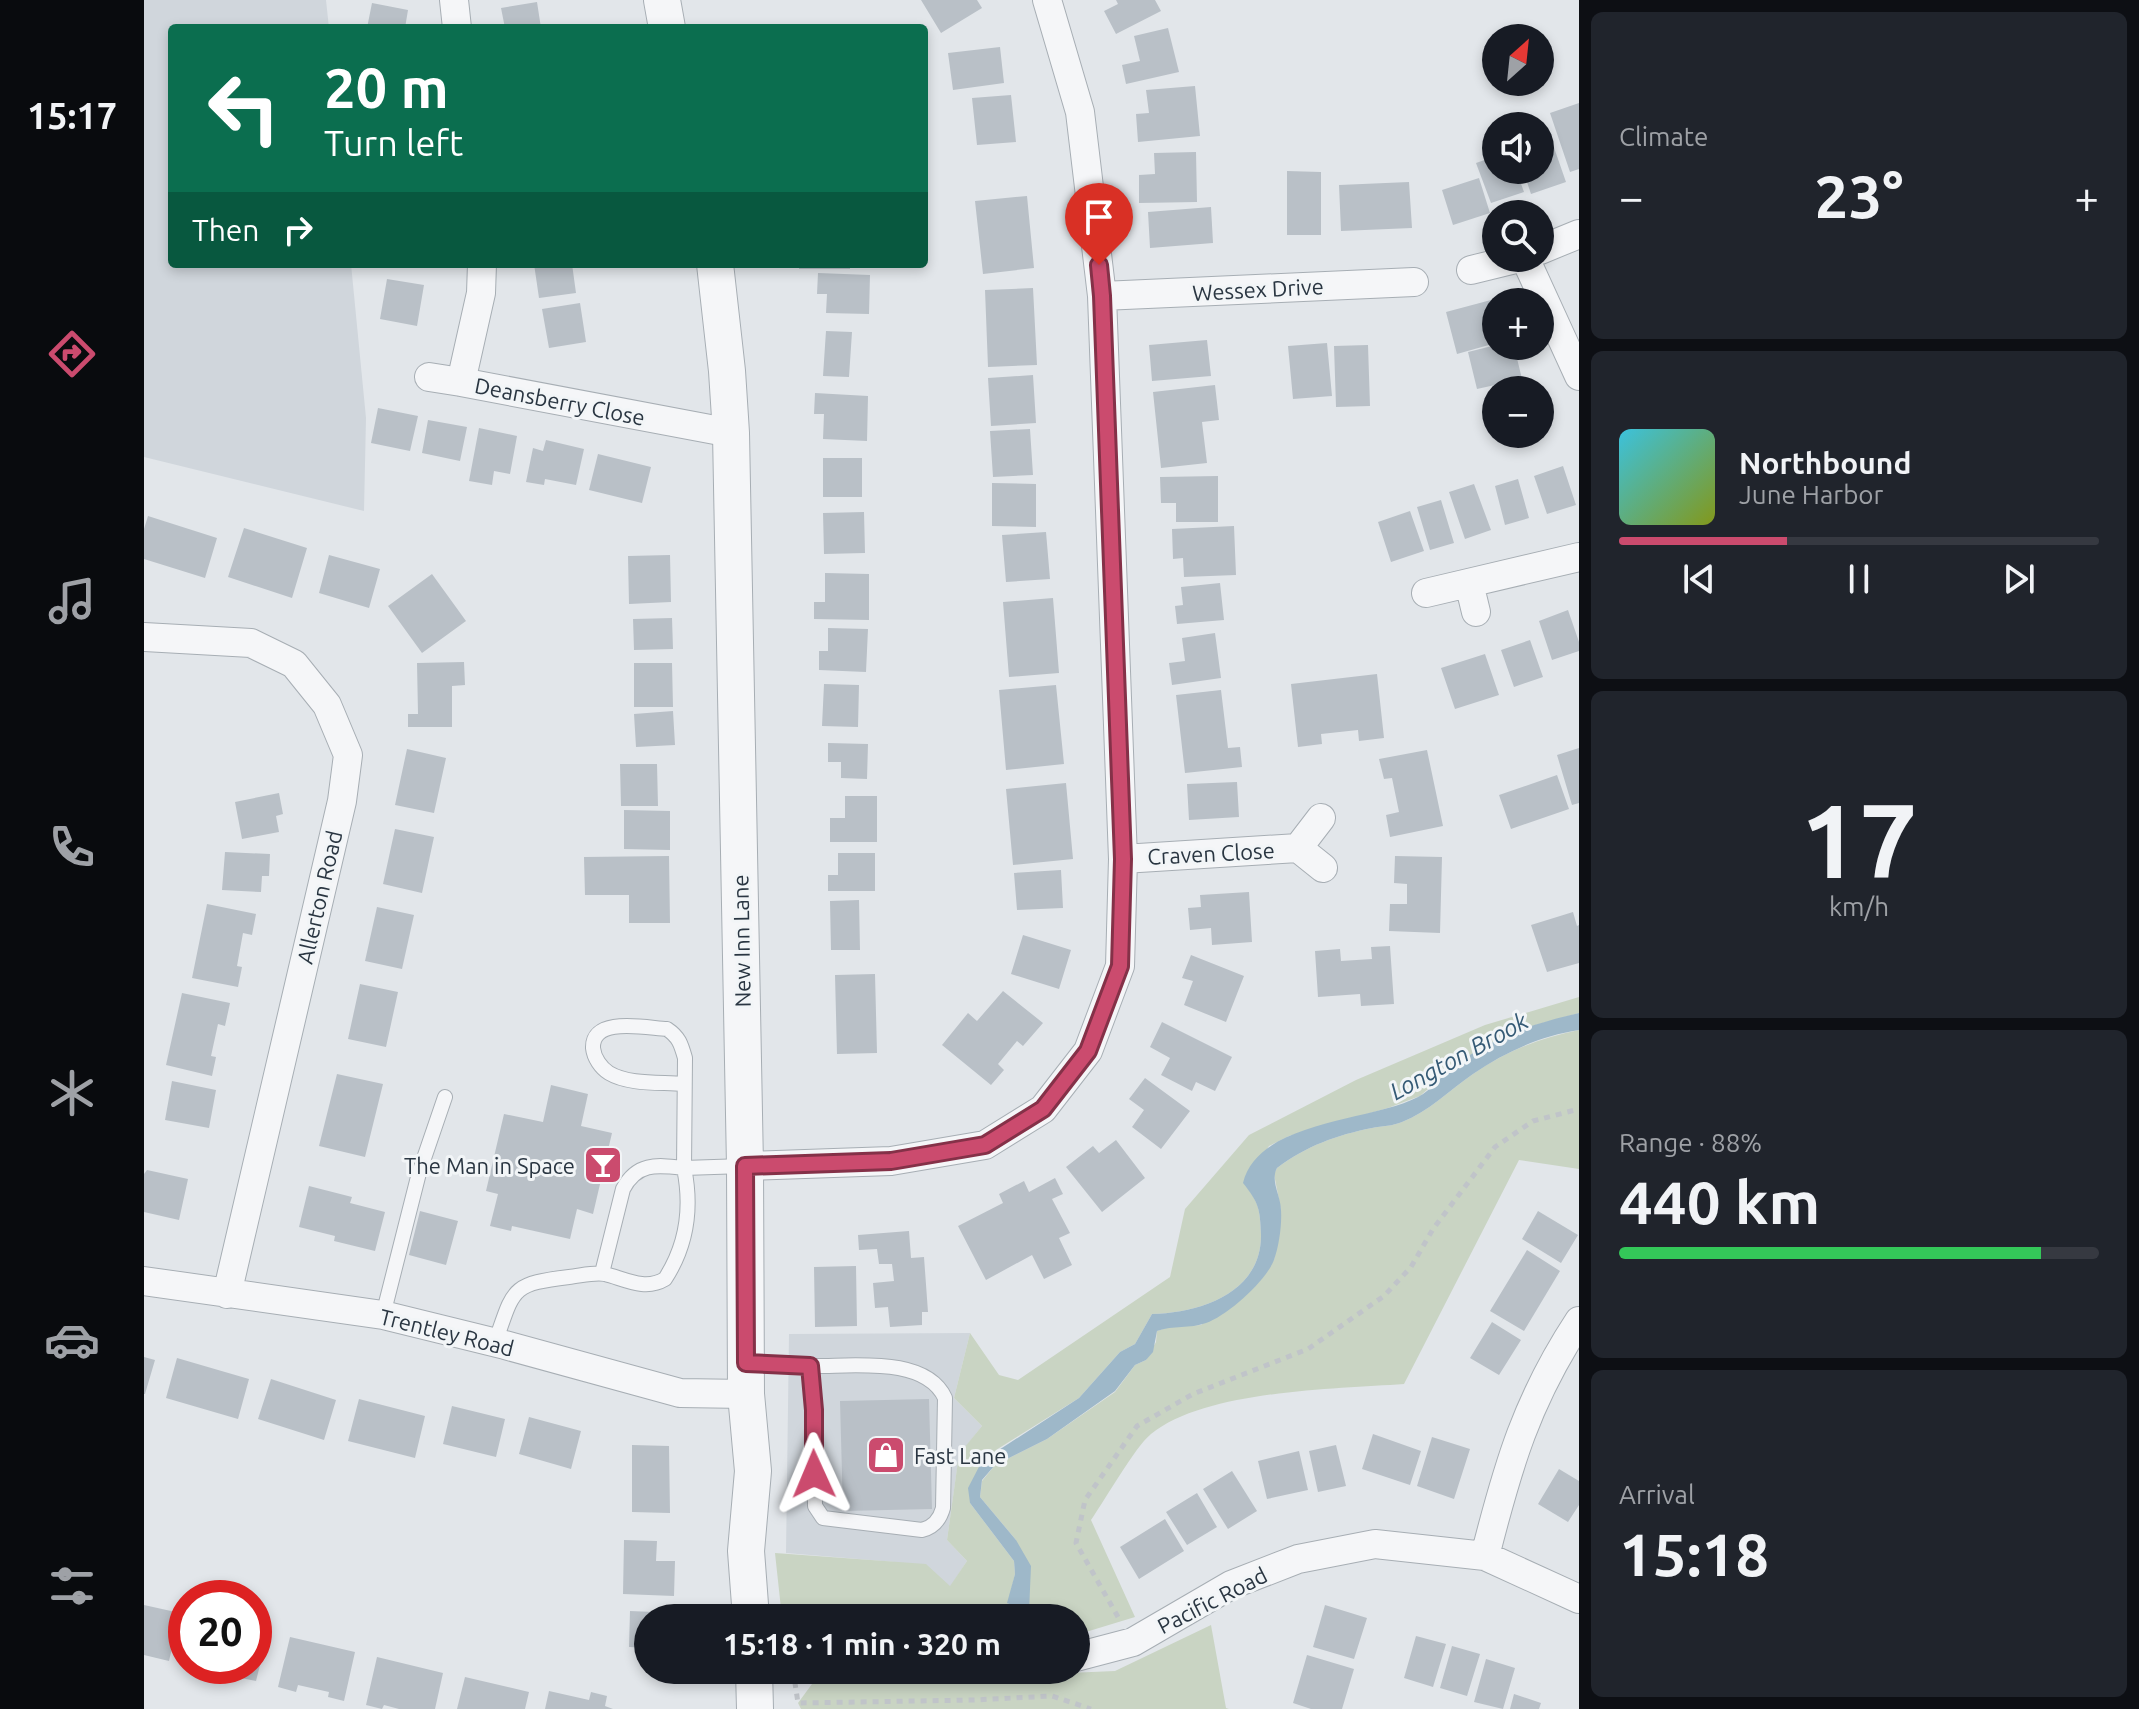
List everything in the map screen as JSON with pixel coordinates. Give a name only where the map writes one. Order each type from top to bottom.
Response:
[{"type":"street","points":[[454,0],[457,24]]},
{"type":"street","points":[[662,0],[666,24]]},
{"type":"street","points":[[745,1166],[891,1161],[985,1145],[1043,1109],[1088,1051],[1120,966],[1123,859],[1102,296],[1080,112],[1047,0]]},
{"type":"street","points":[[1554,244],[1579,234]]},
{"type":"street","points":[[1471,270],[1482,267]]},
{"type":"street","name":"Deansberry Close","points":[[482,268],[481,293],[461,382],[731,433]]},
{"type":"street","name":"New Inn Lane","points":[[715,268],[731,433],[746,1379],[753,1471],[746,1551],[750,1604]]},
{"type":"street","points":[[1529,272],[1579,376]]},
{"type":"street","name":"Wessex Drive","points":[[1102,296],[1414,282]]},
{"type":"street","points":[[429,377],[461,382]]},
{"type":"street","points":[[1426,593],[1579,557]]},
{"type":"street","points":[[1469,583],[1476,612]]},
{"type":"street","name":"Allerton Road","points":[[144,637],[251,643],[294,664],[327,705],[348,755],[342,801],[227,1294]]},
{"type":"street","name":"Craven Close","points":[[1298,848],[1321,818]]},
{"type":"street","name":"Craven Close","points":[[1123,859],[1298,848],[1323,868]]},
{"type":"street","name":"Trentley Road","points":[[144,1281],[383,1315],[680,1393],[746,1379]]},
{"type":"street","points":[[1485,1556],[1523,1423],[1554,1359],[1579,1321]]},
{"type":"street","name":"Pacific Road","points":[[1090,1653],[1133,1642],[1231,1585],[1298,1559],[1375,1544],[1485,1556],[1579,1599]]},
{"type":"street","points":[[754,1684],[755,1709]]},
{"type":"lane","points":[[495,1343],[506,1311],[521,1286],[536,1281],[602,1273],[648,1285],[665,1279],[685,1234],[689,1211],[689,1190],[684,1168],[685,1058],[680,1041],[667,1029],[607,1027],[598,1032],[593,1042],[593,1053],[610,1074],[626,1079],[683,1084]]},
{"type":"lane","points":[[383,1315],[419,1173],[445,1097]]},
{"type":"lane","points":[[602,1273],[623,1189],[635,1172],[651,1164],[684,1168],[745,1166]]},
{"type":"lane","points":[[746,1379],[810,1366],[899,1367],[928,1377],[939,1385],[945,1398],[943,1508],[936,1523],[922,1530],[831,1521],[818,1512],[815,1506],[814,1410],[810,1366]]},
{"type":"path","points":[[1133,1642],[1076,1543],[1085,1500],[1137,1426],[1193,1394],[1308,1349],[1384,1296],[1411,1267],[1433,1229],[1495,1147],[1533,1121],[1579,1109]]},
{"type":"path","points":[[795,1684],[798,1703],[1052,1696],[1091,1709]]},
{"type":"shaded area","points":[[144,0],[326,0],[329,24],[168,24],[168,268],[351,268],[366,418],[364,511],[144,457]]},
{"type":"shaded area","points":[[970,1333],[954,1398],[982,1426],[959,1455],[947,1540],[967,1561],[950,1587],[895,1562],[786,1553],[789,1334]]},
{"type":"green space","points":[[1579,997],[1579,1013],[1510,1032],[1453,1067],[1420,1096],[1289,1136],[1269,1146],[1244,1183],[1258,1207],[1261,1234],[1259,1254],[1240,1285],[1208,1304],[1152,1314],[1135,1344],[1120,1352],[1079,1398],[996,1450],[970,1503],[1014,1561],[1015,1574],[1008,1603],[1010,1604],[780,1604],[775,1553],[926,1564],[950,1586],[967,1561],[947,1540],[959,1454],[982,1426],[954,1398],[970,1333],[999,1375],[1018,1380],[1170,1277],[1185,1209],[1249,1135],[1356,1080],[1485,1025]]},
{"type":"green space","points":[[1579,1030],[1579,1169],[1519,1160],[1404,1384],[1272,1394],[1204,1408],[1175,1419],[1151,1434],[1137,1450],[1091,1520],[1135,1617],[1090,1631],[1090,1604],[1018,1604],[1016,1540],[980,1497],[982,1481],[995,1465],[1047,1439],[1115,1392],[1135,1365],[1146,1360],[1156,1342],[1157,1331],[1201,1325],[1274,1260],[1281,1210],[1274,1174],[1277,1168],[1322,1142],[1412,1118],[1473,1074],[1511,1052],[1537,1041]]},
{"type":"green space","points":[[1211,1625],[1226,1708],[1229,1709],[801,1709],[798,1703],[812,1684],[1090,1684],[1090,1672],[1115,1671]]},
{"type":"water","points":[[1579,1013],[1579,1030],[1550,1036],[1510,1052],[1473,1074],[1412,1118],[1322,1142],[1277,1168],[1275,1183],[1281,1205],[1279,1242],[1270,1268],[1255,1287],[1215,1319],[1200,1325],[1157,1331],[1153,1352],[1135,1365],[1115,1391],[1047,1439],[995,1465],[982,1480],[980,1497],[1016,1540],[1031,1566],[1029,1604],[1007,1603],[1015,1574],[1014,1561],[970,1503],[968,1488],[982,1461],[1079,1398],[1120,1352],[1135,1344],[1152,1314],[1208,1304],[1240,1285],[1259,1254],[1261,1234],[1258,1207],[1243,1183],[1253,1162],[1270,1146],[1292,1135],[1418,1097],[1470,1055],[1530,1027]]},
{"type":"building","points":[[921,0],[977,0],[982,8],[941,33]]},
{"type":"building","points":[[1116,0],[1155,0],[1161,11],[1116,34],[1104,11],[1118,4]]},
{"type":"building","points":[[537,2],[540,24],[504,24],[501,8]]},
{"type":"building","points":[[372,3],[408,10],[406,24],[368,24]]},
{"type":"building","points":[[1168,28],[1179,72],[1126,84],[1122,65],[1140,61],[1134,36]]},
{"type":"building","points":[[1000,47],[1004,83],[953,90],[948,53]]},
{"type":"building","points":[[1195,86],[1200,136],[1138,142],[1136,114],[1149,113],[1146,90]]},
{"type":"building","points":[[1011,95],[1016,142],[977,145],[972,98]]},
{"type":"building","points":[[1579,103],[1579,169],[1570,172],[1554,125],[1553,112]]},
{"type":"building","points":[[1554,148],[1566,182],[1531,194],[1528,184],[1554,184]]},
{"type":"building","points":[[1196,152],[1197,202],[1139,203],[1139,175],[1155,174],[1154,153]]},
{"type":"building","points":[[1482,161],[1482,179],[1476,163]]},
{"type":"building","points":[[1287,171],[1321,172],[1321,235],[1287,235]]},
{"type":"building","points":[[1479,178],[1486,200],[1482,200],[1482,216],[1453,225],[1442,190]]},
{"type":"building","points":[[1409,182],[1412,228],[1341,231],[1339,185]]},
{"type":"building","points":[[1484,184],[1521,184],[1524,192],[1490,200]]},
{"type":"building","points":[[1027,196],[1034,268],[983,274],[975,201]]},
{"type":"building","points":[[1211,207],[1213,243],[1150,248],[1148,212]]},
{"type":"building","points":[[535,268],[573,268],[576,293],[539,298]]},
{"type":"building","points":[[799,268],[850,268],[850,269]]},
{"type":"building","points":[[818,273],[870,275],[869,314],[826,313],[827,294],[817,294]]},
{"type":"building","points":[[387,279],[424,285],[417,326],[380,319]]},
{"type":"building","points":[[1033,288],[1037,365],[988,367],[985,290]]},
{"type":"building","points":[[1482,302],[1482,347],[1457,354],[1446,312]]},
{"type":"building","points":[[580,303],[586,342],[549,348],[542,309]]},
{"type":"building","points":[[826,331],[852,332],[849,377],[823,376]]},
{"type":"building","points":[[1207,340],[1211,376],[1152,381],[1149,345]]},
{"type":"building","points":[[1327,343],[1332,396],[1293,399],[1288,346]]},
{"type":"building","points":[[1368,345],[1370,406],[1336,407],[1334,346]]},
{"type":"building","points":[[1482,348],[1482,360],[1517,360],[1521,376],[1482,376],[1482,388],[1477,389],[1468,352]]},
{"type":"building","points":[[1033,375],[1036,423],[991,426],[988,378]]},
{"type":"building","points":[[1215,385],[1219,420],[1202,422],[1207,463],[1161,468],[1153,392]]},
{"type":"building","points":[[815,393],[868,396],[867,441],[823,439],[824,414],[814,414]]},
{"type":"building","points":[[378,408],[418,416],[410,451],[371,443]]},
{"type":"building","points":[[428,420],[467,427],[460,461],[422,453]]},
{"type":"building","points":[[479,428],[517,436],[510,474],[494,471],[492,485],[469,481]]},
{"type":"building","points":[[1030,429],[1033,475],[993,477],[990,431]]},
{"type":"building","points":[[546,440],[584,449],[576,485],[545,479],[544,485],[526,482],[533,448],[543,451]]},
{"type":"building","points":[[598,454],[651,467],[642,503],[589,490]]},
{"type":"building","points":[[823,458],[862,458],[862,497],[823,497]]},
{"type":"building","points":[[1563,466],[1576,505],[1547,514],[1534,476]]},
{"type":"building","points":[[1218,476],[1218,522],[1176,522],[1176,503],[1161,503],[1160,477]]},
{"type":"building","points":[[1518,479],[1529,518],[1505,525],[1495,486]]},
{"type":"building","points":[[992,483],[1036,484],[1036,527],[992,526]]},
{"type":"building","points":[[1474,484],[1491,530],[1465,539],[1449,492]]},
{"type":"building","points":[[1441,500],[1454,543],[1430,550],[1417,507]]},
{"type":"building","points":[[1410,511],[1424,551],[1391,562],[1378,522]]},
{"type":"building","points":[[864,512],[865,553],[824,554],[823,513]]},
{"type":"building","points":[[148,516],[217,538],[205,578],[144,559],[144,529]]},
{"type":"building","points":[[1234,526],[1236,575],[1184,577],[1183,558],[1173,559],[1172,529]]},
{"type":"building","points":[[244,528],[307,548],[292,598],[228,577]]},
{"type":"building","points":[[1046,532],[1050,579],[1006,582],[1002,535]]},
{"type":"building","points":[[329,555],[380,569],[369,608],[319,593]]},
{"type":"building","points":[[670,555],[671,602],[629,604],[628,556]]},
{"type":"building","points":[[825,573],[869,574],[869,620],[814,619],[814,602],[825,602]]},
{"type":"building","points":[[432,574],[466,621],[422,653],[388,606]]},
{"type":"building","points":[[1220,583],[1224,620],[1177,624],[1175,606],[1183,605],[1181,587]]},
{"type":"building","points":[[1053,598],[1059,673],[1009,677],[1003,602]]},
{"type":"building","points":[[1568,610],[1579,651],[1552,660],[1539,621]]},
{"type":"building","points":[[672,618],[673,649],[634,650],[633,619]]},
{"type":"building","points":[[828,628],[868,629],[866,672],[819,670],[819,651],[828,651]]},
{"type":"building","points":[[1215,633],[1221,678],[1172,685],[1169,663],[1185,661],[1182,638]]},
{"type":"building","points":[[1530,640],[1543,677],[1514,687],[1501,650]]},
{"type":"building","points":[[1485,654],[1499,695],[1455,709],[1441,668]]},
{"type":"building","points":[[464,662],[465,685],[452,686],[452,727],[408,727],[408,714],[418,714],[417,663]]},
{"type":"building","points":[[634,663],[672,663],[673,707],[634,707]]},
{"type":"building","points":[[1377,674],[1384,738],[1359,741],[1358,730],[1321,734],[1322,744],[1298,747],[1291,684]]},
{"type":"building","points":[[824,684],[859,685],[858,727],[822,726]]},
{"type":"building","points":[[1056,685],[1064,764],[1006,770],[999,690]]},
{"type":"building","points":[[1221,690],[1228,748],[1240,747],[1242,767],[1185,773],[1176,695]]},
{"type":"building","points":[[673,711],[675,745],[636,747],[634,714]]},
{"type":"building","points":[[828,743],[868,744],[867,779],[841,778],[841,762],[828,762]]},
{"type":"building","points":[[1579,748],[1579,803],[1572,805],[1557,755]]},
{"type":"building","points":[[407,749],[446,758],[434,813],[395,805]]},
{"type":"building","points":[[1427,750],[1443,826],[1390,837],[1386,815],[1399,812],[1392,778],[1384,779],[1379,759]]},
{"type":"building","points":[[620,764],[657,764],[658,806],[621,806]]},
{"type":"building","points":[[1557,775],[1569,809],[1511,829],[1499,795]]},
{"type":"building","points":[[1237,782],[1239,817],[1189,820],[1187,784]]},
{"type":"building","points":[[1066,783],[1073,859],[1013,865],[1006,789]]},
{"type":"building","points":[[279,793],[283,814],[276,816],[279,832],[242,839],[235,802]]},
{"type":"building","points":[[845,796],[877,796],[877,842],[830,842],[830,818],[845,818]]},
{"type":"building","points":[[624,810],[670,811],[670,850],[624,849]]},
{"type":"building","points":[[395,829],[434,837],[422,893],[383,884]]},
{"type":"building","points":[[225,852],[270,854],[269,876],[262,876],[261,892],[222,890]]},
{"type":"building","points":[[838,853],[875,853],[875,891],[828,891],[828,875],[838,875]]},
{"type":"building","points":[[669,856],[670,923],[629,923],[629,895],[585,895],[584,857]]},
{"type":"building","points":[[1395,856],[1442,857],[1440,933],[1389,931],[1390,904],[1407,904],[1407,884],[1394,883]]},
{"type":"building","points":[[1061,870],[1063,908],[1017,910],[1014,873]]},
{"type":"building","points":[[1249,892],[1252,942],[1212,945],[1211,928],[1190,930],[1188,908],[1201,907],[1200,895]]},
{"type":"building","points":[[859,900],[860,950],[831,950],[830,901]]},
{"type":"building","points":[[207,904],[256,914],[252,935],[243,933],[237,966],[242,967],[238,987],[192,978]]},
{"type":"building","points":[[377,907],[414,915],[402,969],[365,961]]},
{"type":"building","points":[[1573,912],[1579,925],[1579,963],[1547,972],[1531,925]]},
{"type":"building","points":[[1023,935],[1071,950],[1059,989],[1011,974]]},
{"type":"building","points":[[1390,946],[1394,1004],[1361,1006],[1360,994],[1318,997],[1315,951],[1340,949],[1341,961],[1372,959],[1371,947]]},
{"type":"building","points":[[1191,955],[1244,976],[1226,1022],[1184,1005],[1193,981],[1182,978]]},
{"type":"building","points":[[875,974],[877,1053],[837,1054],[835,975]]},
{"type":"building","points":[[360,984],[398,992],[386,1047],[348,1039]]},
{"type":"building","points":[[1003,991],[1043,1023],[1023,1046],[1017,1041],[998,1064],[1004,1070],[991,1085],[942,1045],[968,1013],[977,1021]]},
{"type":"building","points":[[182,993],[230,1003],[225,1026],[218,1024],[211,1056],[216,1057],[212,1076],[166,1065]]},
{"type":"building","points":[[1162,1022],[1232,1057],[1215,1091],[1196,1082],[1192,1091],[1161,1075],[1170,1058],[1150,1047]]},
{"type":"building","points":[[337,1074],[383,1084],[365,1157],[319,1146]]},
{"type":"building","points":[[1145,1078],[1190,1111],[1161,1149],[1132,1127],[1144,1110],[1129,1099]]},
{"type":"building","points":[[172,1081],[216,1090],[209,1128],[165,1120]]},
{"type":"building","points":[[551,1085],[588,1094],[581,1126],[612,1133],[593,1214],[577,1209],[570,1239],[512,1226],[511,1231],[490,1226],[498,1194],[486,1191],[504,1114],[543,1122]]},
{"type":"building","points":[[1116,1140],[1145,1178],[1102,1212],[1066,1167],[1093,1146],[1099,1153]]},
{"type":"building","points":[[147,1170],[188,1179],[179,1220],[144,1212],[144,1174]]},
{"type":"building","points":[[1055,1178],[1063,1194],[1052,1199],[1070,1233],[1059,1238],[1072,1265],[1044,1279],[1032,1255],[986,1280],[958,1226],[1003,1203],[999,1194],[1024,1181],[1029,1192]]},
{"type":"building","points":[[309,1186],[352,1197],[350,1203],[385,1212],[375,1251],[334,1241],[335,1236],[299,1227]]},
{"type":"building","points":[[420,1211],[458,1221],[446,1265],[409,1255]]},
{"type":"building","points":[[1538,1211],[1578,1235],[1561,1263],[1522,1239]]},
{"type":"building","points":[[909,1231],[911,1258],[924,1257],[928,1312],[922,1312],[922,1325],[890,1327],[888,1307],[875,1308],[873,1283],[894,1281],[892,1264],[879,1264],[877,1249],[859,1250],[858,1235]]},
{"type":"building","points":[[1527,1250],[1560,1271],[1524,1331],[1490,1311]]},
{"type":"building","points":[[856,1266],[857,1326],[815,1327],[814,1267]]},
{"type":"building","points":[[1492,1322],[1521,1340],[1499,1375],[1470,1358]]},
{"type":"building","points":[[144,1357],[155,1360],[145,1394],[144,1394]]},
{"type":"building","points":[[177,1358],[249,1379],[238,1419],[166,1398]]},
{"type":"building","points":[[271,1379],[336,1400],[324,1440],[258,1419]]},
{"type":"building","points":[[359,1399],[425,1416],[415,1458],[348,1441]]},
{"type":"building","name":"Fast Lane","points":[[929,1399],[932,1509],[843,1511],[840,1401]]},
{"type":"building","points":[[452,1406],[505,1419],[496,1457],[443,1444]]},
{"type":"building","points":[[529,1417],[581,1431],[571,1469],[519,1454]]},
{"type":"building","points":[[1373,1434],[1421,1451],[1410,1485],[1362,1469]]},
{"type":"building","points":[[1432,1437],[1470,1449],[1454,1499],[1417,1486]]},
{"type":"building","points":[[632,1445],[669,1446],[670,1513],[632,1512]]},
{"type":"building","points":[[1336,1445],[1346,1486],[1318,1492],[1309,1451]]},
{"type":"building","points":[[1299,1451],[1308,1490],[1267,1499],[1258,1461]]},
{"type":"building","points":[[1559,1469],[1579,1481],[1579,1505],[1568,1522],[1538,1504]]},
{"type":"building","points":[[1232,1471],[1257,1511],[1228,1529],[1203,1489]]},
{"type":"building","points":[[1197,1493],[1217,1527],[1187,1545],[1166,1512]]},
{"type":"building","points":[[1165,1519],[1184,1551],[1139,1579],[1120,1547]]},
{"type":"building","points":[[624,1540],[657,1541],[656,1561],[675,1561],[674,1596],[623,1594]]},
{"type":"building","points":[[144,1605],[168,1610],[168,1661],[144,1655]]},
{"type":"building","points":[[1325,1605],[1367,1618],[1354,1659],[1313,1647]]},
{"type":"building","points":[[630,1611],[634,1611],[634,1647],[629,1647]]},
{"type":"building","points":[[1416,1636],[1446,1644],[1433,1687],[1404,1678]]},
{"type":"building","points":[[290,1637],[355,1652],[344,1701],[328,1697],[329,1692],[298,1685],[296,1692],[278,1687]]},
{"type":"building","points":[[1452,1646],[1480,1654],[1467,1696],[1440,1688]]},
{"type":"building","points":[[1307,1655],[1354,1669],[1342,1709],[1311,1709],[1293,1703]]},
{"type":"building","points":[[377,1657],[443,1673],[435,1709],[399,1709],[384,1705],[382,1709],[366,1705]]},
{"type":"building","points":[[1486,1659],[1515,1668],[1503,1709],[1474,1702]]},
{"type":"building","points":[[465,1677],[529,1692],[525,1709],[457,1709]]},
{"type":"building","points":[[549,1691],[589,1700],[591,1692],[607,1696],[605,1706],[613,1709],[545,1709]]},
{"type":"building","points":[[1514,1694],[1541,1703],[1539,1709],[1510,1709]]},
{"type":"place","name":"The Man in Space","points":[[603,1165]]},
{"type":"place","name":"Fast Lane","points":[[886,1455]]},
{"type":"route","points":[[814,1474],[810,1366],[746,1363],[745,1166],[891,1161],[985,1145],[1043,1109],[1088,1051],[1120,966],[1123,859],[1099,265]]},
{"type":"water label","name":"Longton Brook","points":[[1459,1056]]}]
